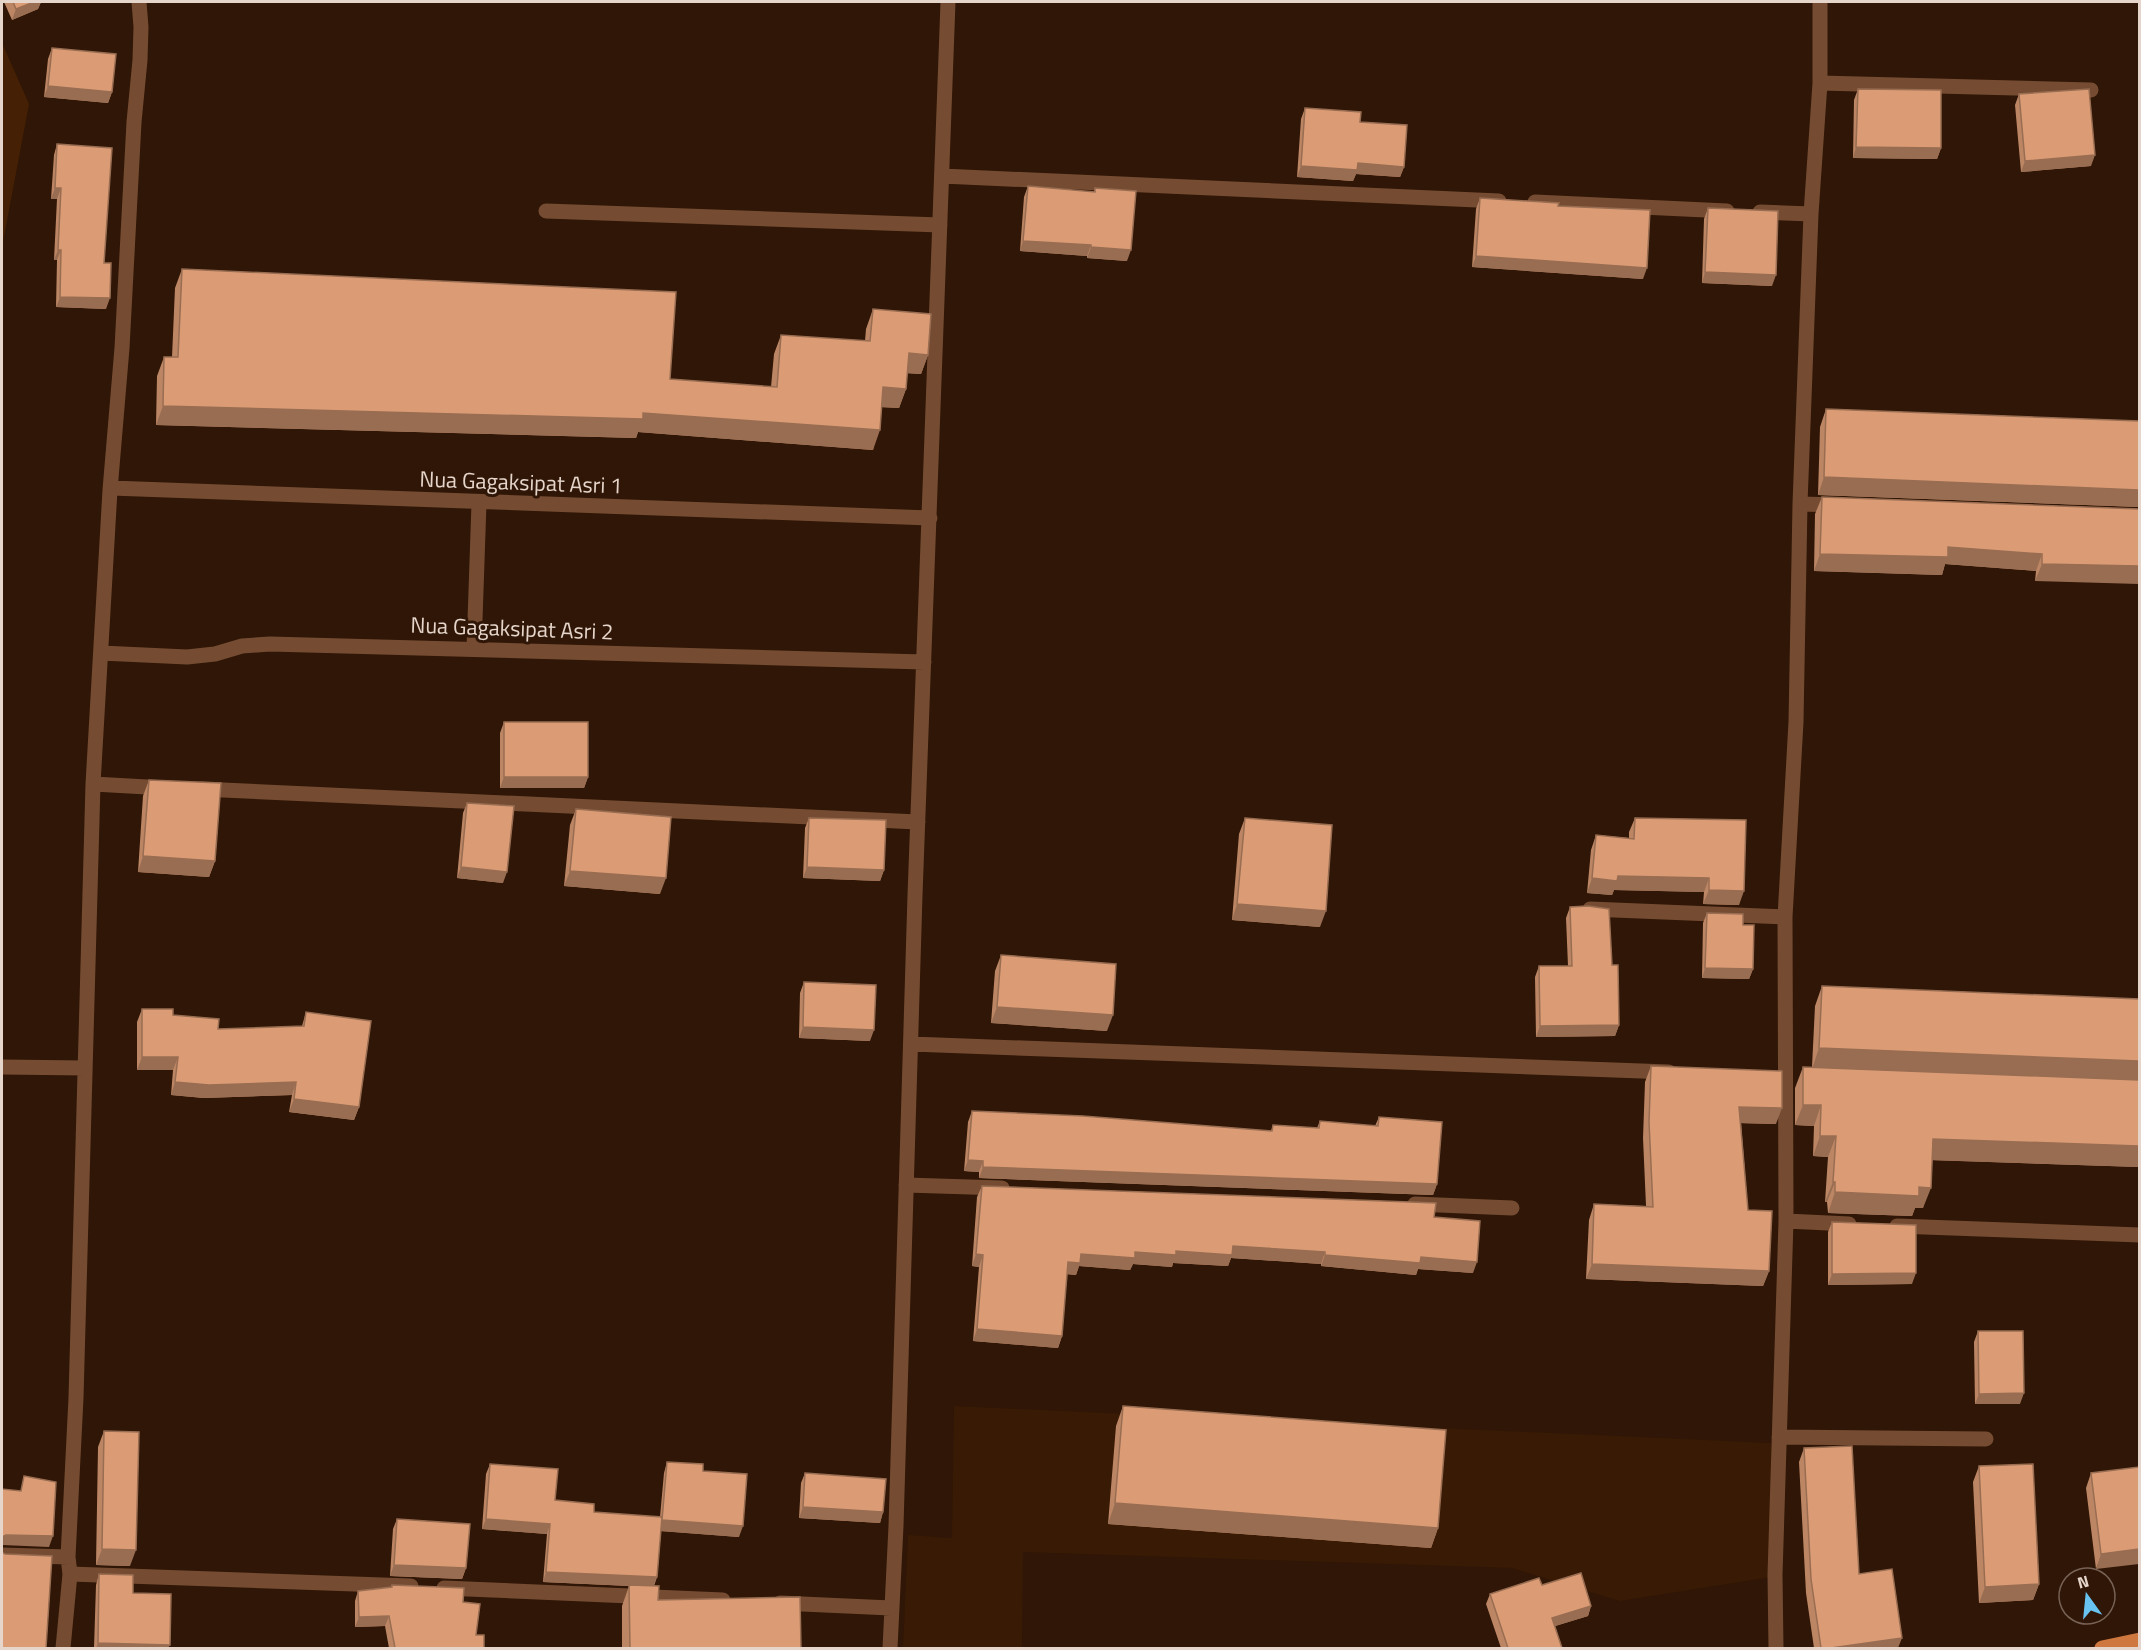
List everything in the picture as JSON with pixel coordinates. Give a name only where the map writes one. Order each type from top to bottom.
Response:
[{"type":"main road","points":[[2102,1648],[2139,1640]]},
{"type":"street","points":[[63,1648],[70,1574],[68,1557],[76,1398],[93,784],[122,348],[134,122],[140,60],[139,2]]},
{"type":"street","points":[[890,1648],[948,2]]},
{"type":"street","points":[[1776,1648],[1775,1575],[1786,1221],[1779,1076],[1796,722],[1800,504],[1811,214],[1820,83],[1820,2]]},
{"type":"street","points":[[1820,83],[2091,90]]},
{"type":"street","points":[[942,176],[1811,214]]},
{"type":"street","points":[[546,211],[940,225]]},
{"type":"street","name":"Nua Gagaksipat Asri 1","points":[[111,489],[930,518]]},
{"type":"street","points":[[474,649],[479,503]]},
{"type":"street","points":[[1800,504],[1854,506]]},
{"type":"street","name":"Nua Gagaksipat Asri 2","points":[[101,653],[187,657],[214,654],[242,646],[270,644],[924,663]]},
{"type":"street","points":[[93,784],[918,822]]},
{"type":"street","points":[[1589,909],[1785,917]]},
{"type":"street","points":[[911,1044],[1689,1073]]},
{"type":"street","points":[[2,1067],[85,1068]]},
{"type":"street","points":[[1779,1076],[1804,1077]]},
{"type":"street","points":[[906,1185],[1013,1189]]},
{"type":"street","points":[[1405,1203],[1512,1208]]},
{"type":"street","points":[[1786,1221],[2139,1235]]},
{"type":"street","points":[[1779,1437],[1986,1439]]},
{"type":"street","points":[[2,1555],[68,1557]]},
{"type":"street","points":[[70,1574],[737,1601]]},
{"type":"street","points":[[760,1602],[891,1608]]},
{"type":"shaded area","points":[[2,43],[29,104],[2,247]]},
{"type":"shaded area","points":[[954,1406],[1771,1443],[1772,1577],[1620,1601],[1512,1568],[1023,1552],[1022,1648],[903,1648],[908,1535],[952,1538]]},
{"type":"building","points":[[13,2],[34,2],[16,9]]},
{"type":"building","points":[[52,48],[116,54],[112,92],[48,86]]},
{"type":"building","points":[[1858,89],[1941,90],[1941,148],[1856,147]]},
{"type":"building","points":[[2089,89],[2095,155],[2025,161],[2019,94]]},
{"type":"building","points":[[1305,108],[1361,112],[1360,122],[1407,125],[1404,167],[1358,163],[1357,170],[1301,166]]},
{"type":"building","points":[[57,144],[112,148],[104,263],[111,263],[110,298],[60,297],[61,250],[58,250],[61,188],[55,188]]},
{"type":"building","points":[[1028,186],[1095,192],[1095,188],[1136,191],[1131,250],[1023,241]]},
{"type":"building","points":[[1480,198],[1559,203],[1558,206],[1650,210],[1647,268],[1476,256]]},
{"type":"building","points":[[1708,208],[1778,211],[1776,275],[1705,272]]},
{"type":"building","points":[[182,269],[676,292],[670,379],[777,387],[781,335],[870,341],[873,309],[931,314],[928,355],[909,353],[906,389],[883,387],[880,430],[643,413],[643,419],[163,406],[164,357],[178,357]]},
{"type":"building","points":[[1826,409],[2139,421],[2139,490],[1824,477]]},
{"type":"building","points":[[1822,497],[2139,509],[2139,566],[2042,564],[2042,554],[1948,547],[1948,557],[1820,554]]},
{"type":"building","points":[[504,722],[588,722],[588,777],[504,777]]},
{"type":"building","points":[[149,780],[221,783],[215,861],[143,856]]},
{"type":"building","points":[[467,803],[514,806],[507,872],[461,867]]},
{"type":"building","points":[[576,809],[671,817],[666,878],[570,871]]},
{"type":"building","points":[[809,818],[886,820],[884,870],[807,867]]},
{"type":"building","points":[[1245,818],[1332,825],[1326,911],[1237,904]]},
{"type":"building","points":[[1635,818],[1746,820],[1744,891],[1709,890],[1709,878],[1618,876],[1617,881],[1592,878],[1596,835],[1634,839]]},
{"type":"building","points":[[1588,906],[1609,909],[1612,965],[1618,965],[1619,1025],[1540,1026],[1539,966],[1572,966],[1570,907]]},
{"type":"building","points":[[1707,913],[1743,914],[1743,925],[1754,925],[1753,969],[1705,968]]},
{"type":"building","points":[[1001,955],[1116,964],[1113,1015],[997,1007]]},
{"type":"building","points":[[804,982],[876,985],[874,1030],[803,1027]]},
{"type":"building","points":[[1822,986],[2139,999],[2139,1061],[1819,1048]]},
{"type":"building","points":[[142,1009],[173,1009],[173,1015],[219,1019],[218,1029],[304,1026],[306,1012],[371,1021],[359,1107],[294,1099],[296,1082],[209,1085],[175,1082],[178,1057],[142,1057]]},
{"type":"building","points":[[1651,1066],[1782,1071],[1782,1108],[1739,1107],[1748,1210],[1772,1211],[1769,1271],[1592,1264],[1594,1204],[1653,1207],[1649,1122]]},
{"type":"building","points":[[1803,1067],[2139,1080],[2139,1146],[1933,1139],[1931,1188],[1919,1187],[1919,1196],[1835,1192],[1835,1182],[1833,1182],[1836,1136],[1820,1136],[1821,1105],[1803,1105]]},
{"type":"building","points":[[972,1111],[1083,1116],[1272,1131],[1273,1125],[1319,1128],[1320,1121],[1378,1126],[1379,1117],[1442,1122],[1437,1184],[983,1167],[983,1161],[968,1160]]},
{"type":"building","points":[[982,1186],[1436,1203],[1434,1217],[1480,1221],[1477,1262],[1421,1257],[1420,1263],[1325,1255],[1325,1252],[1233,1246],[1232,1255],[1176,1251],[1176,1255],[1135,1252],[1135,1258],[1081,1254],[1080,1263],[1068,1262],[1062,1336],[977,1329],[983,1255],[976,1254]]},
{"type":"building","points":[[1832,1222],[1916,1225],[1916,1273],[1832,1274]]},
{"type":"building","points":[[1978,1331],[2023,1331],[2024,1393],[1979,1394]]},
{"type":"building","points":[[1123,1406],[1446,1430],[1438,1528],[1115,1503]]},
{"type":"building","points":[[104,1431],[139,1432],[136,1550],[102,1549]]},
{"type":"building","points":[[1852,1446],[1859,1574],[1892,1569],[1902,1638],[1821,1648],[1811,1579],[1804,1448]]},
{"type":"building","points":[[667,1462],[703,1464],[703,1471],[747,1474],[743,1526],[662,1520]]},
{"type":"building","points":[[490,1464],[558,1469],[555,1500],[594,1504],[594,1512],[662,1517],[657,1577],[546,1572],[550,1524],[486,1519]]},
{"type":"building","points":[[2033,1464],[2039,1584],[1985,1587],[1979,1466]]},
{"type":"building","points":[[2139,1467],[2139,1549],[2101,1554],[2091,1473]]},
{"type":"building","points":[[805,1473],[886,1479],[883,1512],[803,1507]]},
{"type":"building","points":[[24,1476],[56,1482],[53,1536],[6,1535],[2,1537],[2,1489],[21,1491]]},
{"type":"building","points":[[397,1519],[470,1524],[466,1568],[394,1565]]},
{"type":"building","points":[[2,1552],[52,1556],[46,1648],[2,1648]]},
{"type":"building","points":[[1581,1573],[1591,1606],[1552,1618],[1562,1648],[1508,1648],[1490,1594],[1539,1578],[1542,1585]]},
{"type":"building","points":[[99,1574],[133,1575],[133,1593],[171,1594],[170,1645],[98,1643]]},
{"type":"building","points":[[392,1585],[464,1588],[463,1602],[480,1604],[476,1635],[484,1635],[484,1648],[395,1648],[389,1616],[359,1617],[358,1591],[392,1587]]},
{"type":"building","points":[[629,1585],[659,1586],[658,1600],[800,1597],[801,1648],[630,1648]]}]
